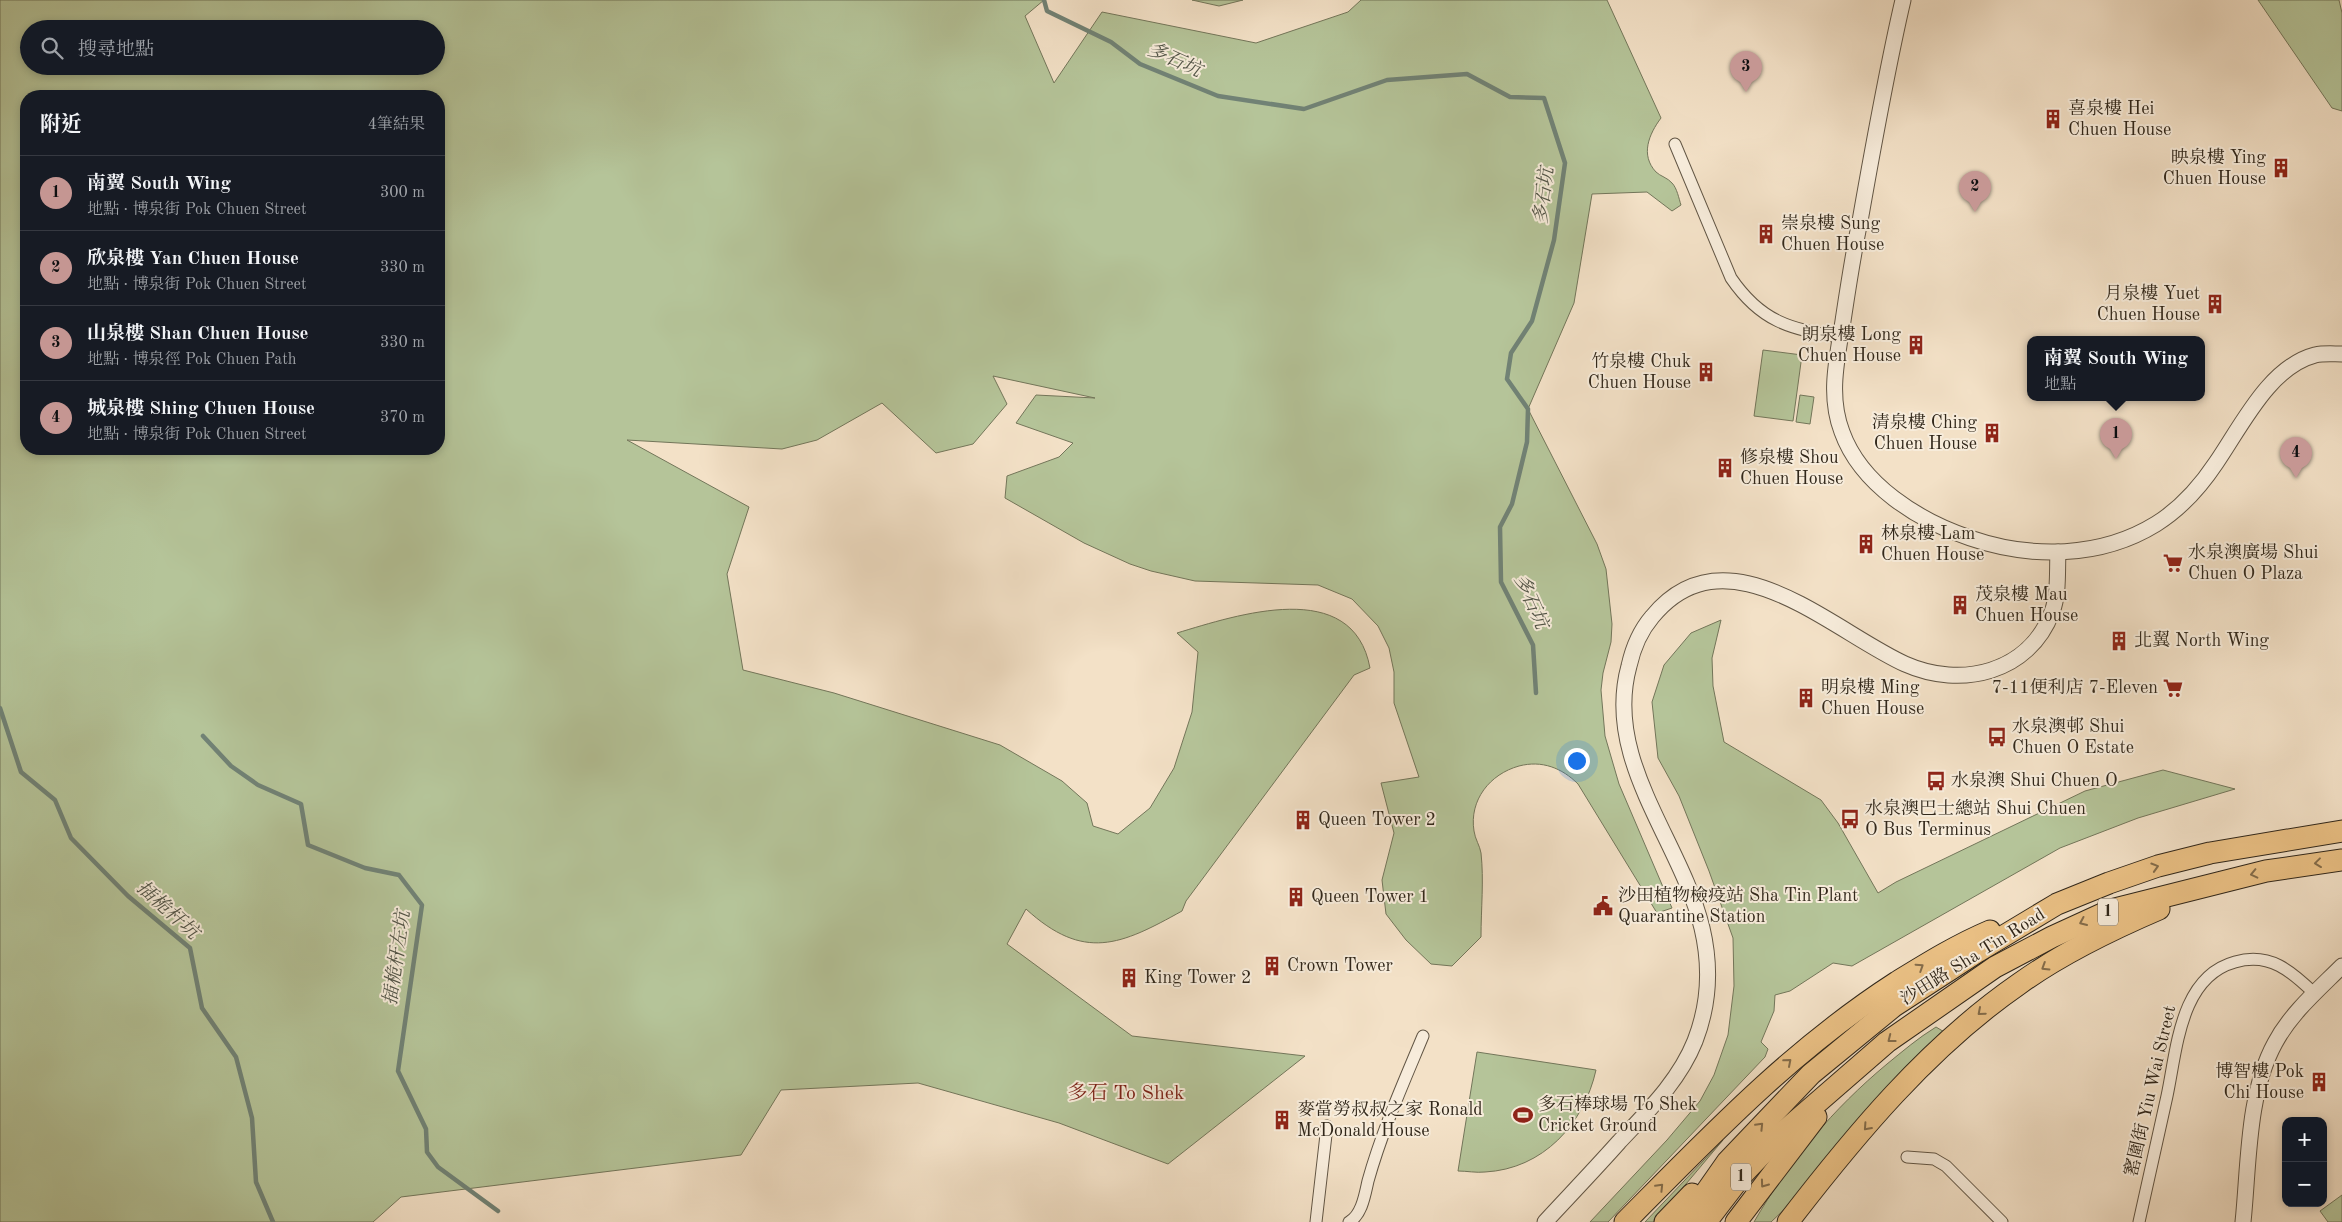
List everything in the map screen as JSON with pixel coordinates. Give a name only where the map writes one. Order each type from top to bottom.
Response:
[{"type":"highway","name":"沙田路 Sha Tin Road","points":[[1685,1222],[1727,1162],[1810,1074],[1894,1006],[1951,968],[2057,904],[2109,882],[2158,866],[2210,854],[2342,831]]},
{"type":"highway","name":"沙田路 Sha Tin Road","points":[[1706,1222],[1742,1175],[1780,1135],[1909,1026],[1960,989],[2009,959],[2111,910],[2295,866],[2342,860]]},
{"type":"highway","points":[[1788,1222],[1834,1163],[1901,1088],[1950,1039],[1989,1006],[2020,983],[2076,948],[2214,884]]},
{"type":"highway","points":[[1626,1222],[1752,1095],[1831,1028],[1942,953],[2057,904]]},
{"type":"highway","points":[[1736,1222],[1846,1078]]},
{"type":"highway","points":[[1665,1222],[1706,1180],[1727,1162]]},
{"type":"street","points":[[1903,0],[1876,130],[1840,337],[1834,383],[1836,414],[1850,450],[1868,476],[1905,506],[1935,524],[1966,537],[1985,543],[2026,551],[2058,552],[2095,548],[2116,542],[2144,531],[2165,518],[2186,500],[2207,476],[2248,413],[2275,381],[2306,358],[2324,353],[2342,354]]},
{"type":"street","points":[[1675,144],[1731,278],[1742,294],[1756,308],[1772,319],[1789,327],[1840,337]]},
{"type":"street","points":[[1545,1222],[1652,1107],[1674,1079],[1695,1040],[1705,1006],[1707,959],[1701,925],[1687,886],[1634,764],[1625,727],[1624,690],[1631,657],[1637,640],[1654,615],[1673,598],[1699,585],[1722,582],[1748,584],[1787,596],[1885,654],[1919,669],[1957,674],[2003,667],[2029,648],[2047,623],[2054,605],[2058,552]]},
{"type":"street","name":"窰圍街 Yiu Wai Street","points":[[2139,1222],[2183,1023],[2199,985],[2210,974],[2224,965],[2241,960],[2256,959],[2271,961],[2285,967],[2315,994]]},
{"type":"street","points":[[2243,1222],[2254,1113],[2264,1067],[2283,1030],[2342,966]]},
{"type":"street","points":[[1349,1222],[1358,1213],[1363,1202],[1382,1135],[1423,1036]]},
{"type":"street","points":[[1316,1222],[1327,1126]]},
{"type":"street","points":[[1907,1157],[1934,1159],[1946,1166],[2002,1222]]},
{"type":"green space","points":[[0,0],[1044,0],[1025,16],[1054,83],[1102,12],[1256,43],[1348,12],[1361,0],[1607,0],[1661,118],[1650,138],[1647,152],[1648,159],[1656,172],[1674,185],[1681,205],[1672,211],[1647,192],[1592,194],[1574,303],[1528,409],[1597,544],[1606,569],[1612,624],[1611,642],[1603,673],[1601,690],[1605,736],[1619,784],[1672,908],[1657,913],[1578,784],[1572,778],[1551,767],[1527,764],[1499,775],[1484,790],[1478,799],[1475,809],[1474,831],[1482,863],[1481,937],[1452,966],[1431,964],[1406,940],[1386,914],[1382,880],[1394,833],[1381,783],[1419,777],[1394,703],[1394,672],[1389,648],[1378,626],[1352,599],[1318,585],[1195,581],[1130,564],[1084,543],[1005,498],[1007,476],[1059,457],[1073,443],[1016,423],[1036,395],[1095,398],[993,376],[1007,404],[973,444],[936,453],[882,403],[817,440],[782,449],[627,440],[749,507],[727,574],[743,670],[834,693],[1000,745],[1062,781],[1087,803],[1093,826],[1118,834],[1150,808],[1174,768],[1192,712],[1198,652],[1177,633],[1230,618],[1290,609],[1317,612],[1341,621],[1359,639],[1370,668],[1354,675],[1186,901],[1182,911],[1140,932],[1103,943],[1085,942],[1066,936],[1047,926],[1026,909],[1007,944],[1132,1036],[1305,1056],[1168,1164],[1059,1123],[918,1083],[781,1090],[741,1155],[401,1197],[373,1222],[0,1222]]},
{"type":"green space","points":[[1192,0],[1243,0],[1219,6]]},
{"type":"green space","points":[[2258,0],[2339,0],[2342,13],[2342,111],[2332,108]]},
{"type":"green space","points":[[1763,350],[1802,355],[1793,421],[1754,416]]},
{"type":"green space","points":[[1800,395],[1814,397],[1810,424],[1796,422]]},
{"type":"green space","points":[[1721,620],[1712,658],[1713,686],[1724,742],[1821,800],[1838,823],[1878,893],[1896,882],[2085,791],[2163,770],[2235,789],[2138,818],[2060,848],[1852,966],[1833,963],[1790,991],[1775,995],[1774,1011],[1761,1042],[1768,1049],[1765,1057],[1608,1222],[1590,1222],[1667,1140],[1700,1101],[1714,1075],[1728,1035],[1734,986],[1733,938],[1679,796],[1658,758],[1652,702],[1664,665],[1691,633]]},
{"type":"green space","points":[[1936,1027],[1946,1033],[1789,1205],[1771,1222],[1754,1222],[1797,1157],[1830,1118],[1867,1081]]},
{"type":"green space","name":"多石棒球場 To Shek Cricket Ground","points":[[1477,1052],[1596,1070],[1582,1108],[1558,1140],[1542,1153],[1506,1169],[1482,1172],[1458,1171]]},
{"type":"green space","points":[[1723,1140],[1654,1222],[1645,1222]]},
{"type":"green space","points":[[2342,1195],[2342,1222],[2328,1222],[2320,1211]]},
{"type":"waterway","name":"多石坑","points":[[1044,0],[1047,11],[1111,42],[1140,64],[1218,96],[1304,109],[1387,80],[1467,74],[1510,97],[1544,98],[1565,163],[1554,240],[1532,321],[1511,353],[1507,379],[1528,409],[1527,442],[1512,504],[1500,527],[1501,582],[1533,645],[1536,693]]},
{"type":"waterway","name":"插桅杆坑","points":[[0,708],[21,772],[55,800],[71,838],[128,896],[190,948],[202,1008],[236,1057],[252,1118],[256,1182],[273,1222]]},
{"type":"waterway","name":"插桅杆左坑","points":[[203,736],[231,766],[258,785],[301,804],[308,845],[365,868],[399,875],[422,905],[398,1071],[426,1129],[427,1152],[438,1167],[498,1211]]},
{"type":"place","name":"山泉樓 Shan Chuen House","points":[[1746,92]]},
{"type":"place","name":"喜泉樓 Hei Chuen House","points":[[2053,119]]},
{"type":"place","name":"映泉樓 Ying Chuen House","points":[[2281,168]]},
{"type":"place","name":"欣泉樓 Yan Chuen House","points":[[1975,212]]},
{"type":"place","name":"崇泉樓 Sung Chuen House","points":[[1766,234]]},
{"type":"place","name":"月泉樓 Yuet Chuen House","points":[[2215,304]]},
{"type":"place","name":"朗泉樓 Long Chuen House","points":[[1916,345]]},
{"type":"place","name":"竹泉樓 Chuk Chuen House","points":[[1706,372]]},
{"type":"place","name":"清泉樓 Ching Chuen House","points":[[1992,433]]},
{"type":"place","name":"南翼 South Wing","points":[[2116,459]]},
{"type":"place","name":"修泉樓 Shou Chuen House","points":[[1725,468]]},
{"type":"place","name":"城泉樓 Shing Chuen House","points":[[2296,478]]},
{"type":"place","name":"林泉樓 Lam Chuen House","points":[[1866,544]]},
{"type":"place","name":"水泉澳廣場 Shui Chuen O Plaza","points":[[2173,563]]},
{"type":"place","name":"茂泉樓 Mau Chuen House","points":[[1960,605]]},
{"type":"place","name":"北翼 North Wing","points":[[2119,641]]},
{"type":"place","name":"7-11便利店 7-Eleven","points":[[2173,688]]},
{"type":"place","name":"明泉樓 Ming Chuen House","points":[[1806,698]]},
{"type":"place","name":"水泉澳邨 Shui Chuen O Estate","points":[[1997,737]]},
{"type":"place","name":"水泉澳 Shui Chuen O","points":[[1936,781]]},
{"type":"place","name":"水泉澳巴士總站 Shui Chuen O Bus Terminus","points":[[1850,819]]},
{"type":"place","name":"Queen Tower 2","points":[[1303,820]]},
{"type":"place","name":"Queen Tower 1","points":[[1296,897]]},
{"type":"place","name":"沙田植物檢疫站 Sha Tin Plant Quarantine Station","points":[[1603,906]]},
{"type":"place","name":"Crown Tower","points":[[1272,966]]},
{"type":"place","name":"King Tower 2","points":[[1129,978]]},
{"type":"place","name":"博智樓 Pok Chi House","points":[[2319,1082]]},
{"type":"place","name":"多石棒球場 To Shek Cricket Ground","points":[[1523,1115]]},
{"type":"place","name":"麥當勞叔叔之家 Ronald McDonald House","points":[[1282,1120]]},
{"type":"district","name":"多石 To Shek","points":[[1126,1094]]}]
